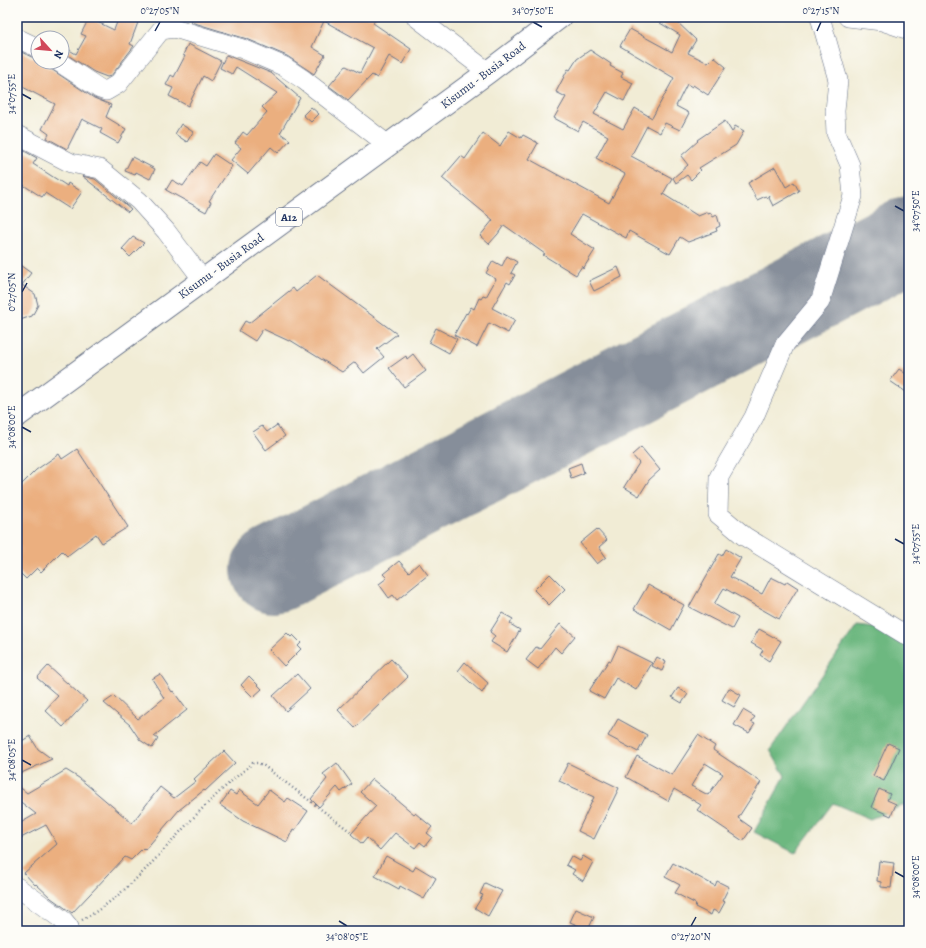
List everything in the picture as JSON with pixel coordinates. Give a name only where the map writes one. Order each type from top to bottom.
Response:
[{"type":"highway","name":"Kisumu - Busia Road","points":[[17,416],[488,72],[560,17]]},
{"type":"street","points":[[416,17],[488,72]]},
{"type":"street","points":[[820,17],[838,80],[835,111],[836,133],[850,165],[853,196],[820,302],[785,344],[754,417],[719,477],[718,514],[744,536],[909,637]]},
{"type":"street","points":[[848,17],[882,21],[909,30]]},
{"type":"street","points":[[70,69],[100,89],[106,91],[118,84],[161,30],[166,28],[174,28],[243,49],[283,66],[304,80],[388,144]]},
{"type":"street","points":[[17,38],[30,44]]},
{"type":"street","points":[[17,135],[71,163],[100,169],[138,201],[166,231],[203,280]]},
{"type":"street","points":[[17,887],[56,914],[67,929]]},
{"type":"path","points":[[67,929],[101,910],[128,888],[207,804],[253,763],[258,763],[264,766],[351,832]]},
{"type":"green space","points":[[857,625],[891,629],[909,642],[909,803],[870,819],[833,803],[795,853],[754,832],[785,776],[770,750]]},
{"type":"building","points":[[119,17],[140,17],[130,44],[134,46],[111,76],[107,77],[94,72],[70,57],[70,50],[76,54],[86,36],[81,34],[89,18],[114,30]]},
{"type":"building","points":[[193,17],[376,17],[373,23],[411,49],[402,64],[389,56],[377,78],[372,75],[348,100],[329,86],[346,66],[360,73],[373,48],[324,21],[312,47],[325,55],[314,74],[287,56],[247,39],[191,22]]},
{"type":"building","points":[[650,17],[672,17],[696,40],[688,53],[708,63],[714,57],[726,67],[708,95],[693,85],[692,87],[687,84],[676,106],[689,113],[680,130],[665,123],[660,133],[647,126],[631,156],[672,178],[663,194],[698,216],[708,212],[708,214],[711,213],[713,217],[717,215],[720,226],[716,228],[717,231],[688,242],[680,237],[670,254],[629,231],[626,238],[582,214],[570,234],[595,250],[583,269],[582,266],[576,275],[543,255],[545,254],[504,225],[489,244],[480,236],[493,220],[442,178],[461,156],[465,159],[483,133],[500,146],[509,131],[521,138],[523,135],[538,143],[529,159],[609,203],[625,174],[596,158],[608,136],[583,122],[578,131],[554,118],[566,97],[556,92],[568,69],[570,70],[577,59],[590,50],[611,64],[610,66],[623,73],[621,77],[633,83],[624,101],[607,92],[594,114],[623,129],[635,108],[652,118],[674,78],[620,46],[630,29],[672,52],[680,35]]},
{"type":"building","points":[[188,44],[221,61],[211,81],[203,76],[188,106],[169,96],[173,88],[166,85],[171,75],[174,77],[185,56],[183,55]]},
{"type":"building","points":[[17,50],[30,56],[30,70],[52,70],[94,98],[111,105],[106,117],[126,129],[118,143],[100,133],[102,129],[82,119],[67,149],[47,138],[49,134],[42,129],[55,104],[17,84]]},
{"type":"building","points":[[226,55],[271,73],[300,98],[280,133],[290,140],[278,153],[271,147],[248,174],[231,160],[241,148],[235,143],[243,132],[247,135],[267,112],[262,107],[277,93],[236,67],[232,74],[220,68]]},
{"type":"building","points":[[311,107],[319,114],[311,122],[303,115]]},
{"type":"building","points":[[725,121],[732,132],[735,126],[744,131],[736,145],[699,168],[701,170],[691,180],[687,175],[676,183],[673,178],[688,165],[681,156],[698,141],[697,140]]},
{"type":"building","points":[[181,124],[193,132],[187,142],[175,134]]},
{"type":"building","points":[[17,147],[37,158],[33,164],[67,186],[68,183],[82,192],[70,209],[45,193],[42,197],[17,181]]},
{"type":"building","points":[[214,154],[232,166],[209,201],[211,202],[206,212],[166,190],[172,180],[183,186],[200,162],[206,166]]},
{"type":"building","points":[[132,157],[155,169],[150,179],[136,172],[135,175],[125,171]]},
{"type":"building","points":[[775,167],[786,187],[794,182],[799,191],[773,206],[769,198],[770,196],[757,200],[748,183]]},
{"type":"building","points":[[82,176],[95,179],[131,209],[128,212]]},
{"type":"building","points":[[133,237],[144,243],[130,257],[122,249]]},
{"type":"building","points":[[507,256],[517,262],[511,273],[515,275],[510,284],[507,282],[492,308],[515,320],[508,333],[489,323],[477,347],[454,335],[466,313],[467,314],[471,307],[474,309],[479,298],[481,299],[483,296],[486,297],[496,279],[486,273],[493,261],[502,266]]},
{"type":"building","points":[[17,263],[31,273],[22,285],[35,294],[38,305],[32,316],[17,321]]},
{"type":"building","points":[[618,267],[622,277],[594,291],[589,281]]},
{"type":"building","points":[[317,275],[397,334],[377,349],[384,357],[364,373],[355,362],[342,372],[290,340],[289,341],[263,329],[255,341],[239,331],[245,321],[249,323],[293,288],[296,292]]},
{"type":"building","points":[[436,328],[457,339],[449,353],[429,342]]},
{"type":"building","points":[[413,354],[426,371],[404,387],[389,368],[406,356],[407,359]]},
{"type":"building","points":[[899,369],[909,376],[909,394],[890,381]]},
{"type":"building","points":[[277,425],[285,436],[266,450],[253,432],[262,426],[267,432]]},
{"type":"building","points":[[641,447],[660,470],[649,480],[639,496],[624,487],[639,463],[632,455]]},
{"type":"building","points":[[77,449],[128,527],[102,543],[96,534],[67,556],[62,551],[41,572],[37,568],[26,579],[17,570],[17,489],[36,470],[59,454],[62,459]]},
{"type":"building","points":[[581,463],[584,473],[571,478],[568,468]]},
{"type":"building","points":[[597,529],[607,540],[599,547],[606,557],[597,564],[580,543]]},
{"type":"building","points":[[726,549],[741,558],[730,577],[762,594],[771,577],[785,584],[787,581],[798,588],[779,619],[724,588],[714,604],[738,618],[732,629],[689,607],[719,554],[722,556]]},
{"type":"building","points":[[399,561],[409,572],[419,563],[428,575],[397,600],[393,595],[389,598],[379,584],[387,578],[383,574]]},
{"type":"building","points":[[550,574],[565,589],[549,605],[534,590]]},
{"type":"building","points":[[648,585],[684,605],[671,630],[634,609]]},
{"type":"building","points":[[502,613],[513,619],[510,624],[520,630],[507,652],[491,642],[495,636],[490,632]]},
{"type":"building","points":[[560,624],[575,636],[561,653],[555,647],[538,669],[526,660],[536,647],[540,649]]},
{"type":"building","points":[[759,629],[781,641],[769,661],[760,655],[763,650],[751,643]]},
{"type":"building","points":[[287,633],[291,637],[293,635],[301,643],[298,646],[301,649],[284,666],[269,650]]},
{"type":"building","points":[[618,646],[652,663],[636,690],[616,678],[604,699],[589,691],[609,660],[611,661]]},
{"type":"building","points":[[657,657],[666,662],[662,671],[652,666]]},
{"type":"building","points":[[391,659],[408,677],[355,728],[338,710]]},
{"type":"building","points":[[465,662],[488,683],[482,693],[458,671]]},
{"type":"building","points":[[48,666],[87,701],[63,727],[45,710],[58,696],[37,678]]},
{"type":"building","points":[[160,674],[172,692],[173,691],[187,710],[154,736],[158,739],[152,748],[140,740],[130,725],[104,703],[114,696],[138,719],[164,698],[152,679]]},
{"type":"building","points":[[297,674],[310,689],[286,711],[273,696]]},
{"type":"building","points":[[249,676],[262,689],[253,697],[241,685]]},
{"type":"building","points":[[678,688],[688,694],[682,703],[672,697]]},
{"type":"building","points":[[729,688],[741,695],[734,707],[722,700]]},
{"type":"building","points":[[743,710],[755,717],[751,722],[755,724],[749,733],[734,725]]},
{"type":"building","points":[[618,719],[647,735],[638,752],[608,736]]},
{"type":"building","points":[[698,735],[715,746],[713,750],[761,782],[738,818],[752,828],[743,841],[697,810],[701,805],[674,789],[668,801],[626,777],[637,756],[672,775]],"holes":[[[705,763],[723,774],[708,795],[691,786]]]},
{"type":"building","points":[[30,736],[38,749],[52,759],[17,775],[17,744]]},
{"type":"building","points":[[888,743],[899,748],[884,781],[873,776]]},
{"type":"building","points":[[224,751],[235,763],[205,791],[204,790],[179,810],[145,850],[143,848],[131,860],[125,857],[72,913],[51,898],[36,884],[35,885],[24,873],[57,844],[46,825],[17,840],[17,825],[36,814],[17,799],[17,785],[27,793],[66,770],[79,778],[132,823],[160,787],[174,798],[196,781],[194,779]]},
{"type":"building","points":[[337,763],[352,784],[341,792],[337,787],[319,807],[311,799],[327,779],[323,774]]},
{"type":"building","points":[[568,763],[619,788],[594,839],[578,831],[594,797],[559,781]]},
{"type":"building","points":[[372,779],[432,827],[427,833],[432,837],[425,846],[420,842],[415,848],[395,833],[380,850],[367,838],[362,844],[351,834],[376,806],[360,792]]},
{"type":"building","points":[[879,789],[890,794],[887,800],[896,804],[891,816],[871,807]]},
{"type":"building","points":[[239,790],[258,804],[269,790],[285,802],[288,798],[308,811],[295,830],[293,829],[287,842],[243,821],[220,805],[230,791],[236,795]]},
{"type":"building","points":[[386,856],[413,871],[416,866],[436,878],[424,899],[400,886],[399,889],[375,876]]},
{"type":"building","points":[[571,856],[580,861],[583,856],[593,862],[583,881],[572,874],[575,870],[566,865]]},
{"type":"building","points":[[879,861],[894,863],[891,888],[881,887],[881,882],[877,881]]},
{"type":"building","points":[[673,863],[715,886],[717,881],[729,887],[722,901],[725,902],[719,913],[713,910],[711,915],[695,907],[696,904],[675,893],[680,885],[665,877]]},
{"type":"building","points":[[485,883],[502,891],[488,916],[475,908],[483,895],[480,894]]},
{"type":"building","points":[[576,909],[594,917],[588,930],[570,922]]},
{"type":"runway","points":[[274,570],[909,239]]}]
